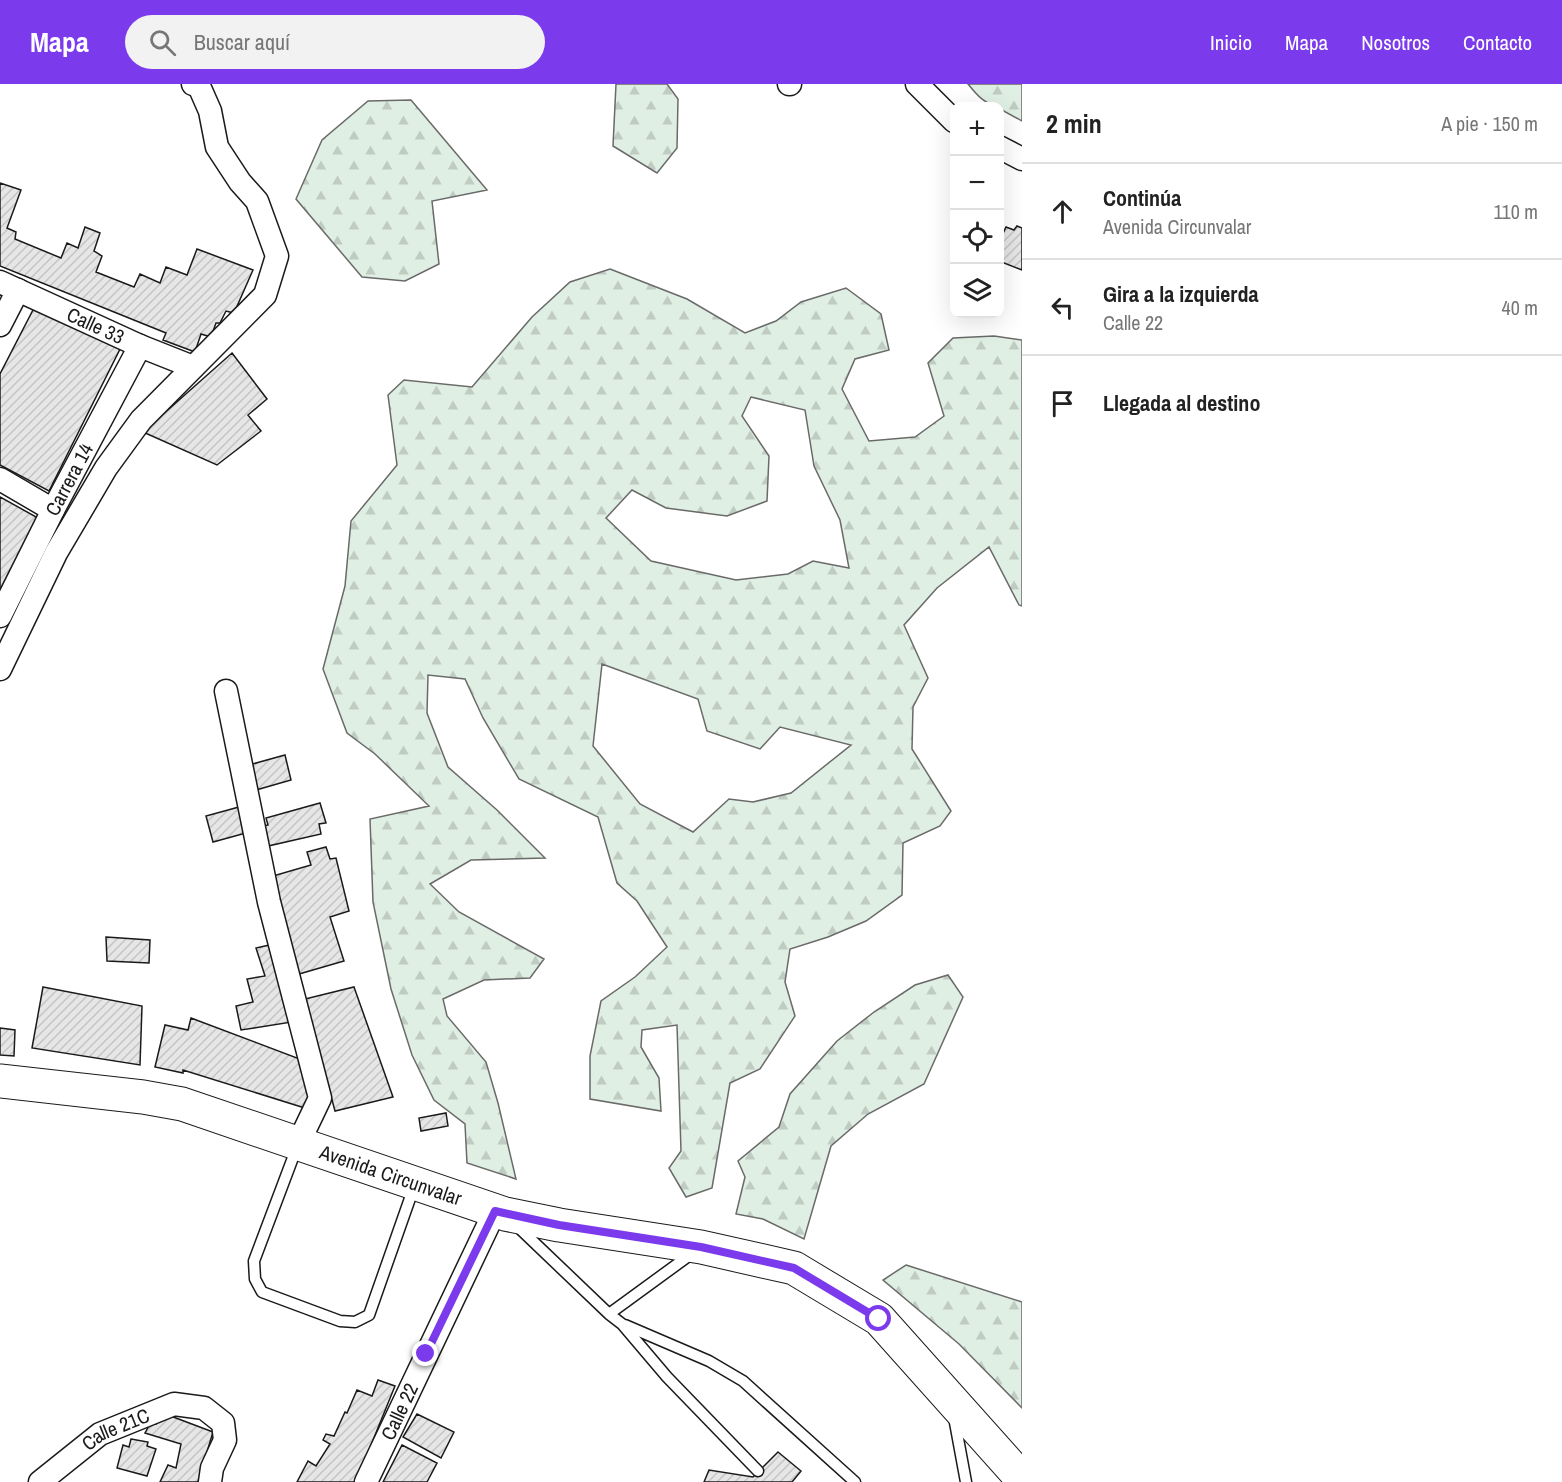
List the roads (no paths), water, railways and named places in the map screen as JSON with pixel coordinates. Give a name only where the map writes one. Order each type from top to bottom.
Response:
[{"type":"main road","name":"Avenida Circunvalar","points":[[0,1081],[132,1095],[182,1104],[500,1212],[559,1225],[701,1247],[794,1268],[879,1319],[1022,1479]]},
{"type":"street","points":[[0,669],[56,553],[106,468],[141,420],[265,295],[277,256],[257,201],[240,182],[217,147],[210,111],[199,86],[193,84]]},
{"type":"street","points":[[917,84],[950,117]]},
{"type":"street","points":[[1004,150],[1022,159]]},
{"type":"street","points":[[0,326],[9,286]]},
{"type":"street","name":"Calle 33","points":[[9,286],[140,346],[193,367]]},
{"type":"street","name":"Carrera 14","points":[[0,616],[140,346]]},
{"type":"street","points":[[0,479],[53,510]]},
{"type":"street","points":[[226,692],[269,902],[320,1098],[298,1144]]},
{"type":"street","name":"Calle 22","points":[[366,1482],[500,1212]]},
{"type":"street","name":"Calle 21C","points":[[40,1482],[99,1434],[174,1404],[204,1408],[223,1423],[225,1440],[213,1468],[210,1482]]},
{"type":"lane","points":[[298,1144],[254,1261],[255,1279],[262,1292],[340,1321],[355,1322],[369,1315],[416,1184]]},
{"type":"lane","points":[[500,1212],[622,1324],[667,1377],[758,1471]]},
{"type":"lane","points":[[609,1314],[701,1247]]},
{"type":"lane","points":[[622,1324],[709,1361],[743,1381],[855,1482]]},
{"type":"lane","points":[[951,1401],[966,1482]]}]
